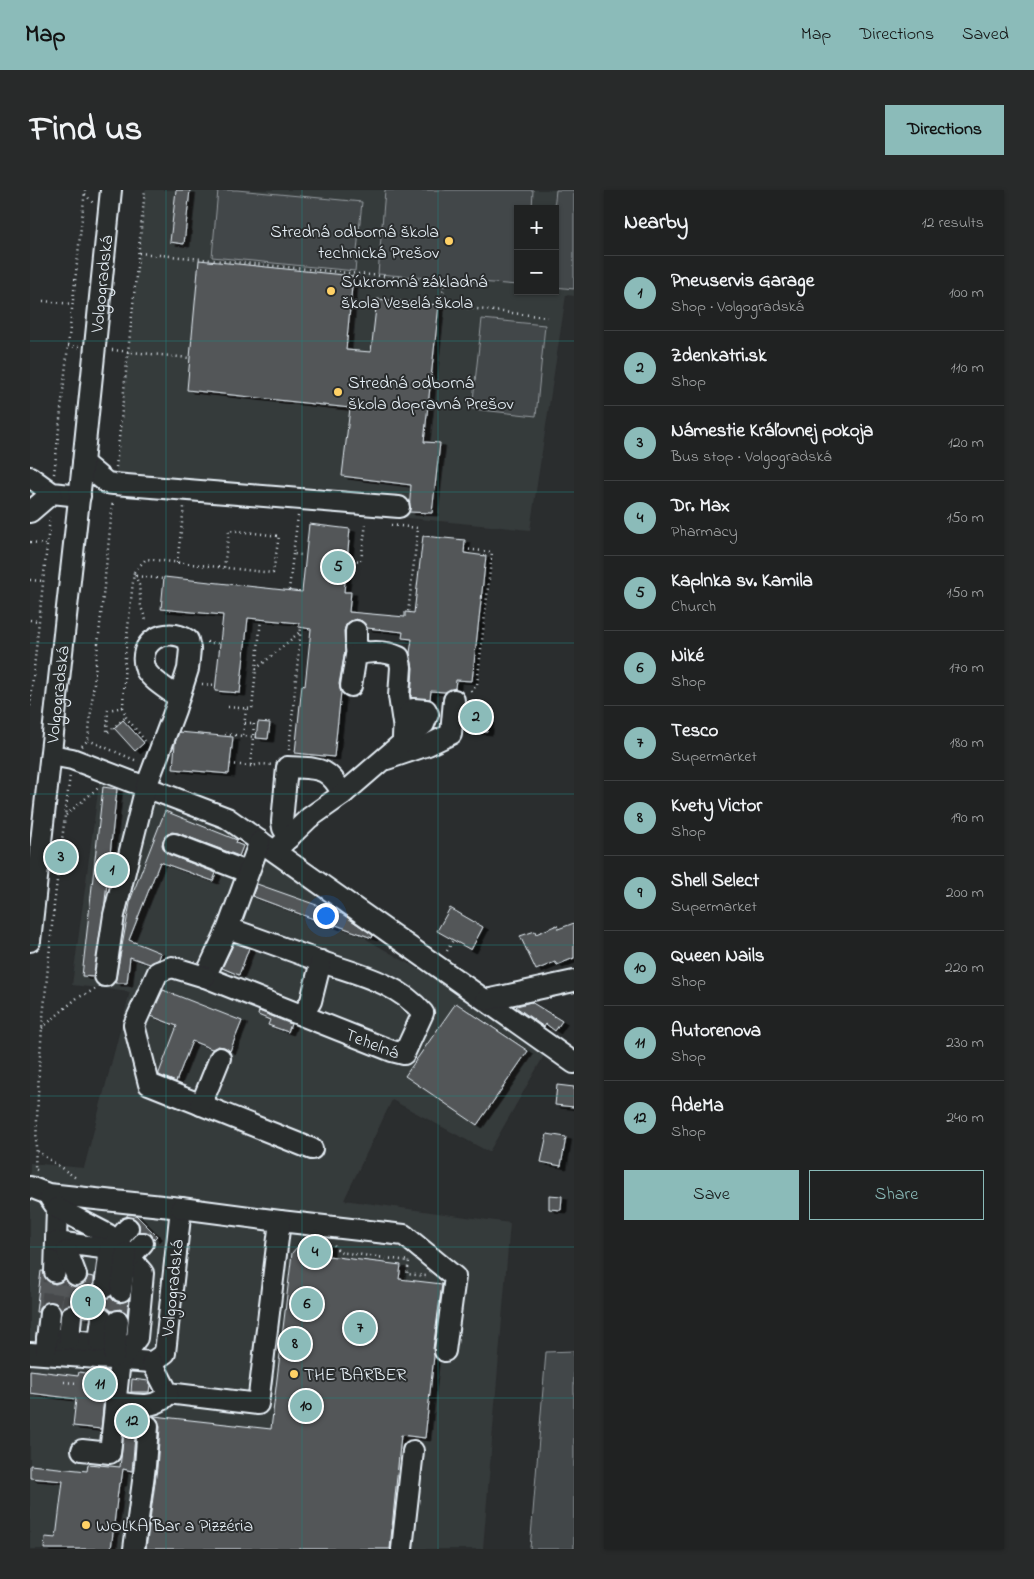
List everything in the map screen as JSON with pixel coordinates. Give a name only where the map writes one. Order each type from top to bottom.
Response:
[{"type":"street","name":"Volgogradská","points":[[30,942],[32,892],[51,754],[112,190]]},
{"type":"street","points":[[83,463],[110,483]]},
{"type":"street","points":[[30,477],[52,494],[80,496],[110,483],[399,507]]},
{"type":"street","points":[[30,512],[52,494]]},
{"type":"street","points":[[206,977],[228,928],[247,872],[275,843],[343,794],[383,760],[403,732],[399,696],[401,667],[399,657],[358,647],[351,686]]},
{"type":"street","points":[[105,976],[114,915],[146,787],[166,757],[179,698]]},
{"type":"street","points":[[383,760],[428,746],[451,734],[454,704]]},
{"type":"street","points":[[51,754],[72,759],[227,818],[275,843],[574,1063]]},
{"type":"street","points":[[275,843],[283,828],[287,767],[324,770],[335,780],[343,794]]},
{"type":"street","points":[[174,844],[247,872]]},
{"type":"street","name":"Tehelná","points":[[201,1105],[149,1084],[134,1025],[158,972],[172,967],[206,977],[392,1051],[404,1054],[423,1013],[414,1002],[378,982],[228,928]]},
{"type":"street","points":[[303,1015],[311,1000],[321,961]]},
{"type":"street","points":[[486,1000],[574,981]]},
{"type":"street","points":[[220,1058],[201,1105],[312,1149]]},
{"type":"street","points":[[44,1191],[404,1235],[455,1277],[445,1351]]},
{"type":"street","points":[[44,1191],[107,1234],[126,1244],[144,1273],[136,1338],[112,1351],[50,1345]]},
{"type":"street","points":[[44,1191],[63,1246],[66,1274]]},
{"type":"street","name":"Volgogradská","points":[[152,1362],[165,1353],[181,1208]]},
{"type":"street","points":[[168,1393],[258,1404],[280,1221]]},
{"type":"street","points":[[63,1246],[126,1244]]},
{"type":"street","points":[[113,1289],[126,1244]]},
{"type":"street","points":[[50,1345],[61,1315]]},
{"type":"street","points":[[82,1450],[110,1453],[115,1402],[110,1319]]},
{"type":"street","points":[[50,1345],[112,1351],[152,1362],[168,1393]]},
{"type":"street","points":[[115,1402],[157,1404],[164,1400],[168,1393]]},
{"type":"street","points":[[134,1549],[145,1466],[148,1426]]},
{"type":"street","points":[[402,1549],[413,1451]]},
{"type":"path","points":[[30,706],[84,190]]},
{"type":"path","points":[[44,1191],[35,1168],[42,1028],[54,905],[72,759],[88,740],[110,483],[129,352],[145,190]]},
{"type":"path","points":[[139,253],[444,282],[442,305],[547,317]]},
{"type":"path","points":[[43,301],[72,304]]},
{"type":"path","points":[[129,352],[190,358]]},
{"type":"path","points":[[177,563],[185,501]]},
{"type":"path","points":[[289,590],[298,515]]},
{"type":"path","points":[[352,560],[361,561],[366,522],[374,524]]},
{"type":"path","points":[[383,524],[418,528],[408,613]]},
{"type":"path","points":[[134,572],[146,559],[177,563],[224,568],[273,573],[279,536],[229,530],[224,568]]},
{"type":"path","points":[[30,542],[47,544]]},
{"type":"path","points":[[454,704],[477,685],[492,552],[464,549]]},
{"type":"path","points":[[293,554],[301,555]]},
{"type":"path","points":[[135,576],[164,579]]},
{"type":"path","points":[[30,580],[43,581]]},
{"type":"path","points":[[30,620],[39,621]]},
{"type":"path","points":[[228,707],[252,709],[261,620]]},
{"type":"path","points":[[230,764],[251,766],[262,764],[287,767],[301,629],[256,669]]},
{"type":"path","points":[[30,662],[35,662]]},
{"type":"path","points":[[123,707],[108,710],[107,732],[126,717]]},
{"type":"path","points":[[243,736],[246,709]]},
{"type":"path","points":[[245,723],[254,724],[255,737],[251,766]]},
{"type":"path","points":[[225,734],[255,737]]},
{"type":"path","points":[[65,816],[101,786]]},
{"type":"path","points":[[42,1028],[77,998],[98,988],[105,976]]},
{"type":"path","points":[[36,1151],[80,1181]]},
{"type":"path","points":[[331,1242],[339,1252],[409,1261],[407,1274],[432,1277]]},
{"type":"path","points":[[64,1382],[77,1383]]},
{"type":"shaded area","name":"Stredná odborná škola dopravná Prešov","points":[[145,190],[574,190],[574,296],[566,295],[530,530],[114,489]]},
{"type":"shaded area","points":[[218,190],[237,190],[362,202],[355,271],[212,257]]},
{"type":"shaded area","name":"Stredná odborná škola technická Prešov","points":[[385,190],[533,190],[532,205],[514,205],[514,285],[378,274]]},
{"type":"shaded area","points":[[556,190],[574,190],[574,289],[559,287],[559,205],[554,205]]},
{"type":"shaded area","points":[[482,319],[545,325],[536,416],[472,409]]},
{"type":"shaded area","points":[[100,777],[219,822],[285,873],[369,930],[366,939],[550,1045],[489,1152],[392,1100],[344,1200],[510,1223],[483,1549],[111,1549],[117,1498],[62,1489],[54,1549],[30,1549],[30,1163],[84,1168],[130,992],[72,985]]},
{"type":"shaded area","points":[[574,1351],[574,1549],[530,1549],[546,1352]]},
{"type":"building","points":[[176,190],[190,190],[184,244],[170,242]]},
{"type":"building","points":[[199,260],[353,276],[346,350],[371,352],[377,299],[439,305],[424,442],[440,443],[432,513],[409,512],[411,485],[342,476],[350,408],[187,390]]},
{"type":"building","points":[[309,524],[350,529],[344,592],[351,592],[349,612],[405,617],[405,612],[414,613],[423,536],[465,540],[464,553],[486,556],[472,681],[456,680],[455,688],[445,692],[431,691],[430,699],[411,698],[413,668],[410,653],[412,639],[402,638],[403,632],[367,628],[362,621],[356,619],[346,625],[344,631],[345,651],[339,684],[341,692],[334,757],[295,753],[302,685],[305,686],[311,629],[299,627],[299,623],[248,618],[240,693],[215,691],[223,615],[161,609],[164,577],[302,592]]},
{"type":"building","points":[[467,710],[489,712],[487,732],[465,730]]},
{"type":"building","points":[[123,720],[144,743],[135,751],[114,728]]},
{"type":"building","points":[[258,722],[270,723],[268,739],[256,738]]},
{"type":"building","points":[[179,732],[233,737],[229,774],[173,769],[175,743]]},
{"type":"building","points":[[103,787],[117,789],[105,901],[94,977],[82,976]]},
{"type":"building","points":[[165,811],[237,840],[236,843],[243,846],[239,856],[178,833],[172,832],[166,835],[162,845],[165,852],[216,873],[213,881],[160,862],[129,940],[161,953],[159,959],[150,964],[130,957],[127,983],[115,983],[131,898]]},
{"type":"building","points":[[257,884],[342,914],[373,935],[372,938],[336,925],[335,927],[252,896]]},
{"type":"building","points":[[450,908],[483,927],[471,950],[437,931]]},
{"type":"building","points":[[574,923],[574,958],[557,965],[555,962],[536,970],[520,936],[535,931],[536,934],[557,925],[558,929]]},
{"type":"building","points":[[234,943],[249,948],[239,975],[222,968]]},
{"type":"building","points":[[163,990],[242,1021],[230,1051],[218,1046],[212,1049],[192,1041],[176,1082],[159,1075],[177,1026],[151,1016]]},
{"type":"building","points":[[531,1002],[562,1021],[555,1031],[546,1024],[544,1027],[516,1007]]},
{"type":"building","points":[[456,1003],[528,1051],[477,1125],[405,1076]]},
{"type":"building","points":[[259,1011],[291,1024],[288,1032],[268,1025],[270,1020],[258,1015]]},
{"type":"building","points":[[557,1085],[574,1087],[574,1107],[555,1105]]},
{"type":"building","points":[[547,1134],[566,1137],[561,1166],[541,1162]]},
{"type":"building","points":[[549,1195],[562,1196],[561,1210],[549,1209]]},
{"type":"building","points":[[128,1214],[136,1215],[157,1236],[154,1239],[151,1234],[139,1232],[139,1224],[135,1219],[126,1217]]},
{"type":"building","points":[[303,1240],[329,1244],[328,1256],[401,1265],[399,1279],[442,1284],[433,1349],[434,1356],[425,1438],[401,1435],[390,1549],[146,1549],[157,1468],[160,1427],[158,1420],[154,1416],[271,1429],[292,1253]]},
{"type":"building","points":[[41,1271],[43,1271],[45,1278],[49,1282],[55,1284],[65,1279],[75,1287],[85,1283],[88,1276],[94,1277],[94,1291],[98,1297],[104,1299],[111,1297],[114,1301],[120,1303],[129,1300],[127,1314],[120,1309],[112,1311],[103,1306],[93,1310],[90,1317],[83,1317],[82,1311],[77,1306],[72,1304],[66,1305],[61,1310],[57,1304],[51,1301],[45,1302],[36,1312]]},
{"type":"building","points":[[30,1370],[78,1376],[79,1372],[106,1376],[101,1429],[73,1426],[76,1399],[30,1393]]},
{"type":"building","points":[[132,1379],[149,1381],[149,1392],[131,1392]]},
{"type":"building","points":[[126,1415],[141,1417],[136,1425],[132,1471],[123,1469],[121,1483],[119,1483],[111,1549],[44,1549],[45,1537],[56,1538],[63,1481],[30,1478],[30,1465],[87,1471],[88,1464],[120,1467]]},
{"type":"tunnel","points":[[50,1313],[55,1272]]},
{"type":"tunnel","points":[[71,1316],[76,1275]]},
{"type":"place","name":"Stredná odborná škola technická Prešov","points":[[449,241]]},
{"type":"place","name":"Súkromná základná škola Veselá škola","points":[[331,291]]},
{"type":"place","name":"Stredná odborná škola dopravná Prešov","points":[[338,392]]},
{"type":"place","name":"Kaplnka sv. Kamila","points":[[338,567]]},
{"type":"place","name":"Zdenkatri.sk","points":[[476,717]]},
{"type":"place","name":"Námestie Kráľovnej pokoja","points":[[61,857]]},
{"type":"place","name":"Pneuservis Garage","points":[[112,870]]},
{"type":"place","name":"Dr. Max","points":[[315,1252]]},
{"type":"place","name":"Shell Select","points":[[88,1302]]},
{"type":"place","name":"Niké","points":[[307,1304]]},
{"type":"place","name":"Tesco","points":[[360,1328]]},
{"type":"place","name":"Kvety Victor","points":[[295,1344]]},
{"type":"place","name":"THE BARBER","points":[[294,1374]]},
{"type":"place","name":"Autorenova","points":[[100,1384]]},
{"type":"place","name":"Queen Nails","points":[[306,1406]]},
{"type":"place","name":"AdeMa","points":[[132,1421]]},
{"type":"place","name":"WOLKA Bar a Pizzéria","points":[[86,1525]]}]
